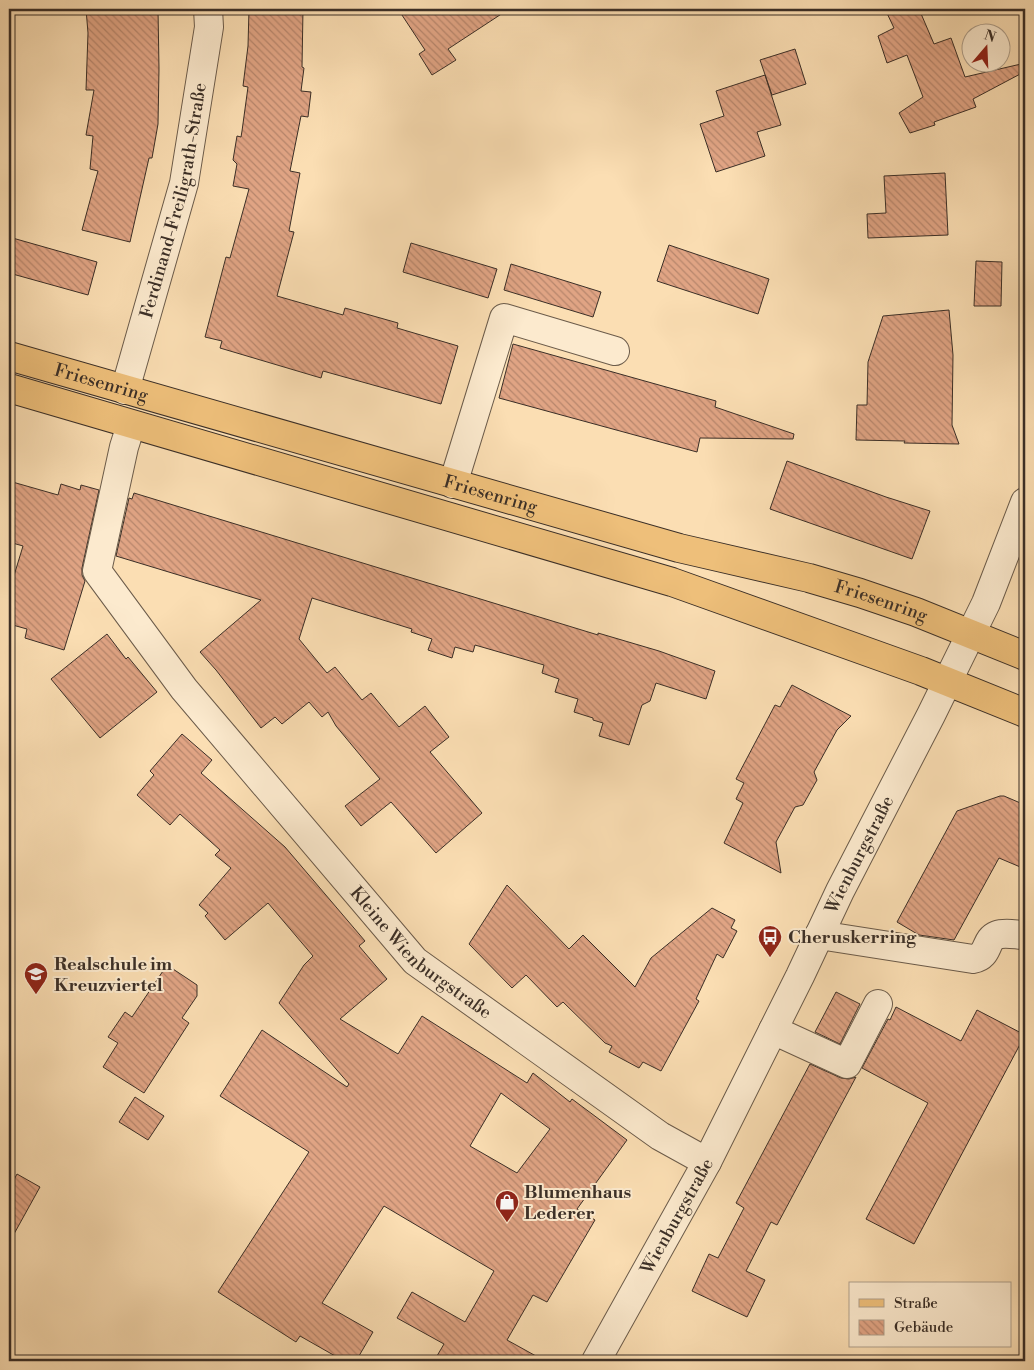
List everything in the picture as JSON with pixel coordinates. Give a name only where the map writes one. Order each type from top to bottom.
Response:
[{"type":"main road","name":"Friesenring","points":[[9,356],[679,548],[809,578],[860,593],[971,633]]},
{"type":"main road","name":"Friesenring","points":[[9,388],[672,582],[855,646],[947,682]]},
{"type":"main road","points":[[971,633],[1025,656]]},
{"type":"main road","points":[[947,682],[1025,713]]},
{"type":"street","name":"Ferdinand-Freiligrath-Straße","points":[[125,390],[184,183],[209,27],[208,9]]},
{"type":"street","points":[[453,484],[504,318],[615,351]]},
{"type":"street","name":"Kleine Wienburgstraße","points":[[131,425],[124,447],[97,571],[184,689],[415,961],[660,1136],[707,1162]]},
{"type":"street","name":"Wienburgstraße","points":[[596,1361],[707,1162],[840,891],[947,682],[986,603],[1025,502]]},
{"type":"street","points":[[819,935],[973,959],[979,958],[984,954],[990,939],[995,936],[1000,934],[1025,935]]},
{"type":"street","points":[[773,1030],[847,1064],[878,1004]]},
{"type":"building","points":[[86,9],[158,9],[158,124],[152,158],[149,158],[130,242],[82,230],[98,171],[90,169],[93,136],[86,135],[94,90],[86,90],[88,33]]},
{"type":"building","points":[[249,9],[303,9],[302,67],[304,68],[301,91],[311,92],[308,117],[301,116],[290,171],[300,173],[289,231],[294,232],[277,296],[343,315],[345,308],[398,323],[397,328],[458,346],[441,404],[323,371],[321,378],[220,348],[222,341],[205,337],[226,257],[230,258],[249,189],[233,186],[237,164],[233,160],[237,136],[241,137],[248,87],[243,86],[248,46]]},
{"type":"building","points":[[398,9],[509,9],[448,49],[456,60],[432,75],[419,54],[425,50]]},
{"type":"building","points":[[885,9],[919,9],[934,44],[951,38],[965,77],[987,72],[1012,72],[1012,66],[1021,64],[1024,72],[973,99],[976,107],[934,122],[935,125],[910,133],[899,113],[923,97],[907,55],[887,63],[878,36],[894,28]]},
{"type":"building","points":[[795,49],[806,84],[772,95],[760,60]]},
{"type":"building","points":[[765,75],[781,125],[757,132],[765,156],[716,172],[700,124],[724,116],[716,91]]},
{"type":"building","points":[[945,173],[948,235],[868,238],[867,214],[886,213],[884,176]]},
{"type":"building","points":[[9,237],[97,262],[88,295],[9,273]]},
{"type":"building","points":[[411,243],[497,269],[488,298],[403,272]]},
{"type":"building","points":[[669,245],[769,279],[758,314],[657,281]]},
{"type":"building","points":[[976,261],[1002,262],[1001,306],[974,306]]},
{"type":"building","points":[[511,264],[601,292],[593,317],[504,290]]},
{"type":"building","points":[[949,310],[953,355],[952,425],[959,444],[856,440],[857,405],[867,405],[868,362],[883,316]]},
{"type":"building","points":[[513,344],[716,401],[715,407],[794,434],[793,439],[700,438],[697,452],[499,398]]},
{"type":"building","points":[[787,461],[930,511],[912,559],[770,509]]},
{"type":"building","points":[[9,481],[58,495],[61,484],[80,490],[81,485],[99,490],[82,568],[82,575],[85,581],[64,650],[25,638],[27,629],[9,624],[9,592],[23,546],[9,542]]},
{"type":"building","points":[[134,493],[598,635],[598,633],[659,651],[715,671],[706,699],[656,683],[650,701],[642,705],[629,745],[599,736],[603,723],[574,712],[578,699],[555,692],[559,679],[542,673],[544,665],[475,645],[473,652],[455,647],[452,658],[428,650],[432,639],[411,632],[412,629],[312,598],[299,639],[327,673],[335,667],[362,700],[371,693],[399,727],[425,706],[449,737],[430,752],[482,813],[436,853],[391,802],[361,826],[345,806],[380,779],[336,726],[328,712],[322,717],[309,702],[282,724],[275,717],[261,728],[200,652],[261,600],[116,556],[129,498],[132,499]]},
{"type":"building","points":[[107,634],[126,659],[128,657],[157,692],[100,738],[51,679]]},
{"type":"building","points":[[792,685],[851,716],[837,730],[814,772],[817,780],[803,805],[795,807],[776,842],[781,873],[724,843],[743,803],[736,799],[744,783],[736,779],[775,705],[780,707]]},
{"type":"building","points":[[182,734],[212,760],[201,773],[285,847],[365,941],[359,946],[387,979],[340,1019],[398,1054],[422,1016],[527,1083],[533,1073],[570,1102],[572,1099],[627,1140],[577,1209],[595,1220],[547,1302],[533,1295],[507,1340],[545,1361],[434,1361],[444,1344],[397,1318],[412,1292],[465,1322],[494,1271],[384,1206],[322,1303],[373,1332],[356,1361],[344,1361],[300,1336],[296,1342],[218,1292],[309,1152],[220,1096],[262,1030],[347,1087],[349,1084],[279,1003],[304,965],[313,956],[268,903],[225,940],[205,916],[208,913],[199,905],[231,868],[215,855],[220,850],[180,814],[170,825],[137,795],[154,775],[150,771]],"holes":[[[501,1093],[550,1129],[517,1173],[470,1146]]]},
{"type":"building","points":[[1000,796],[1025,805],[1025,869],[999,858],[954,940],[919,935],[897,922],[957,811]]},
{"type":"building","points":[[507,885],[569,949],[583,935],[635,987],[651,958],[712,908],[735,920],[731,928],[737,931],[723,958],[717,954],[696,999],[699,1001],[661,1071],[643,1062],[639,1068],[609,1052],[612,1046],[605,1043],[563,1002],[557,1007],[526,975],[512,988],[469,944]]},
{"type":"building","points":[[167,965],[197,985],[197,996],[182,1018],[189,1023],[144,1093],[103,1067],[118,1043],[108,1037],[125,1012],[132,1017]]},
{"type":"building","points":[[836,992],[860,1004],[840,1044],[815,1032]]},
{"type":"building","points":[[896,1007],[961,1041],[977,1010],[1025,1035],[914,1244],[866,1219],[928,1103],[862,1068]]},
{"type":"building","points":[[810,1064],[841,1078],[849,1079],[856,1077],[777,1225],[771,1222],[746,1271],[765,1280],[747,1317],[692,1291],[709,1254],[718,1258],[744,1208],[736,1203]]},
{"type":"building","points":[[135,1097],[164,1116],[148,1140],[119,1122]]},
{"type":"building","points":[[17,1174],[40,1187],[9,1243],[9,1189]]},
{"type":"place","name":"Cheruskerring","points":[[770,958]]},
{"type":"place","name":"Realschule im Kreuzviertel","points":[[36,995]]},
{"type":"place","name":"Blumenhaus Lederer","points":[[507,1223]]}]
